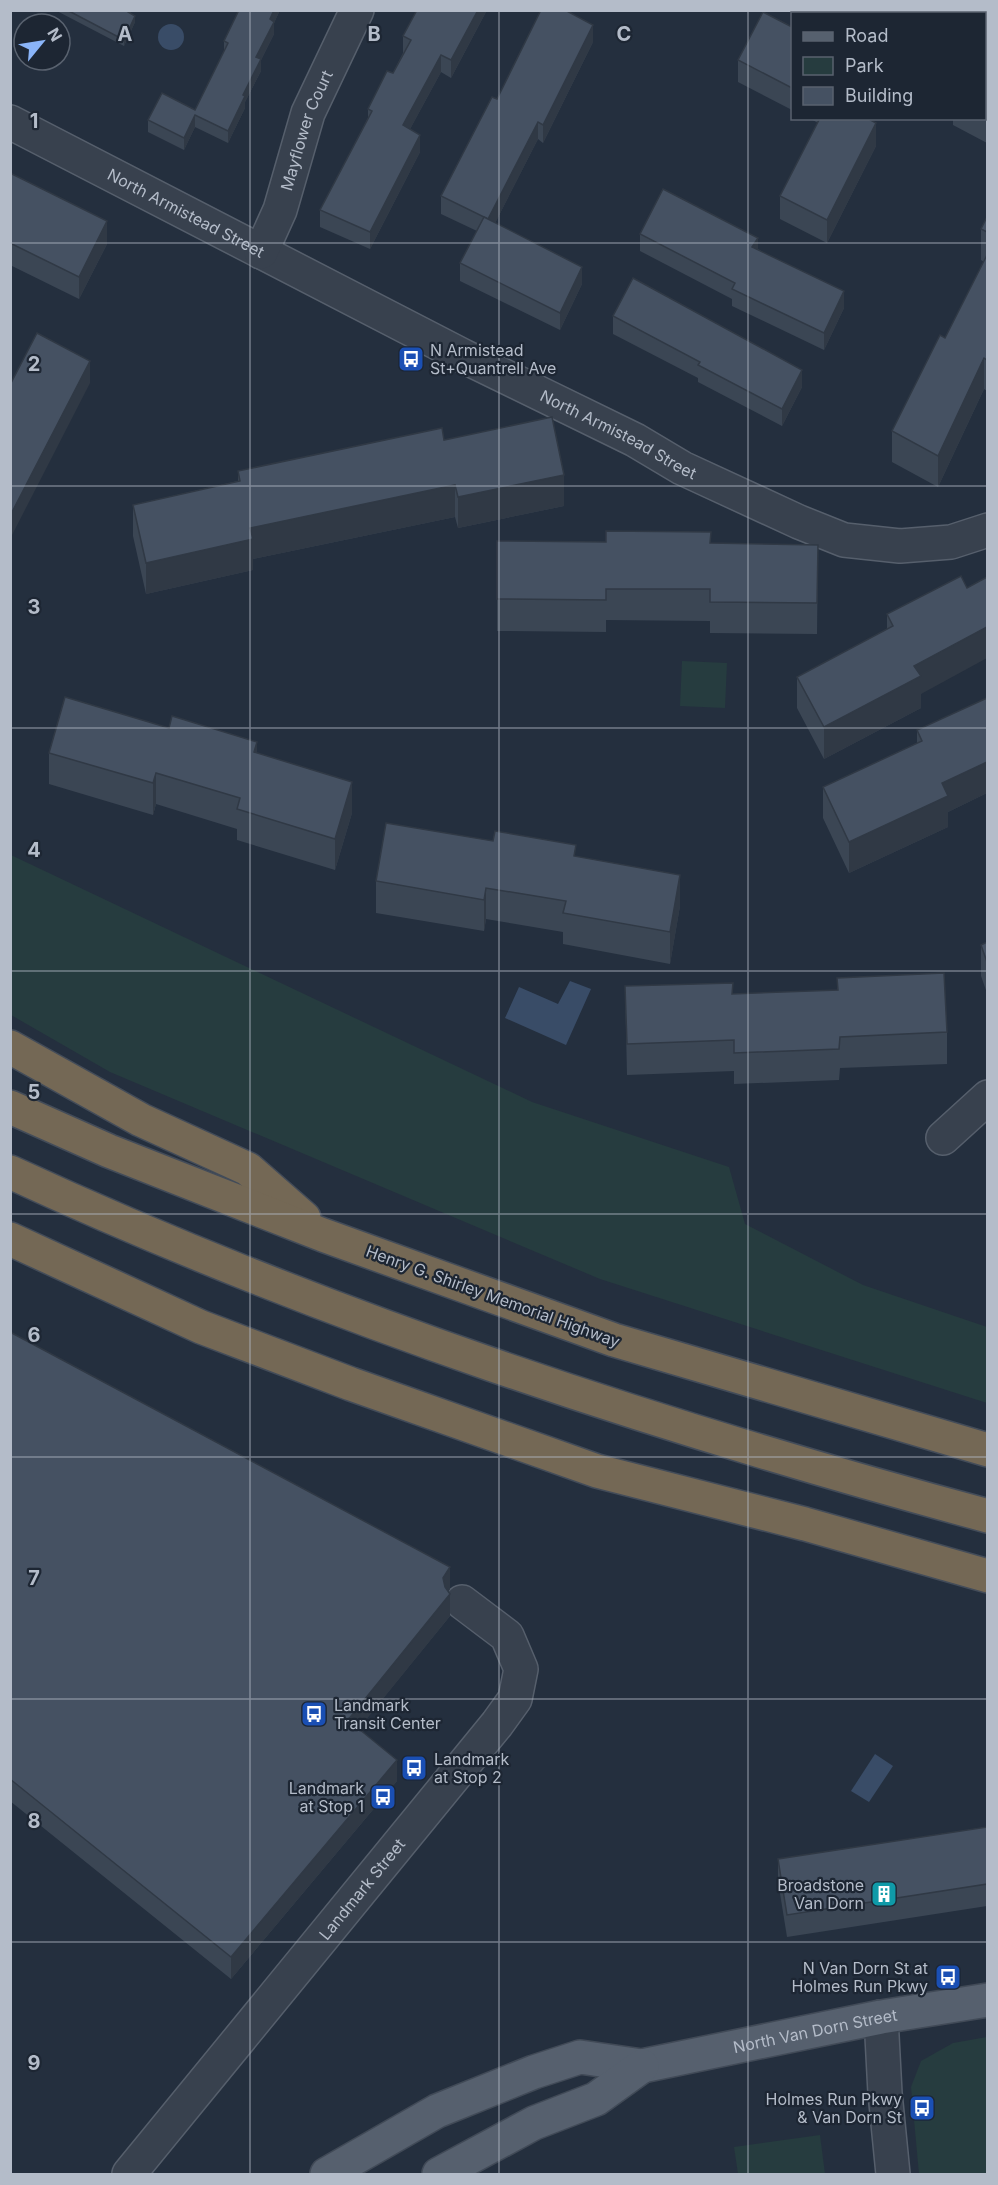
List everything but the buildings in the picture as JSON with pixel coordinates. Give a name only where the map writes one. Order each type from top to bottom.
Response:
[{"type":"highway","points":[[10,1047],[141,1120],[248,1169],[323,1235]]},
{"type":"highway","name":"Henry G. Shirley Memorial Highway","points":[[10,1107],[109,1151],[323,1235],[614,1340],[987,1450]]},
{"type":"highway","points":[[10,1172],[270,1281],[486,1363],[688,1430],[987,1516]]},
{"type":"highway","points":[[10,1239],[201,1327],[351,1384],[597,1471],[805,1524],[987,1576]]},
{"type":"highway","points":[[10,1245],[127,1293]]},
{"type":"main road","name":"North Van Dorn Street","points":[[327,2175],[437,2111],[534,2072],[580,2057],[642,2066],[881,2017],[987,2000]]},
{"type":"main road","name":"North Van Dorn Street","points":[[439,2175],[534,2123],[596,2099],[642,2066]]},
{"type":"street","name":"Mayflower Court","points":[[261,252],[280,210],[308,113],[357,10]]},
{"type":"street","name":"North Armistead Street","points":[[10,122],[502,375],[635,440],[682,468],[844,540],[900,546],[951,542],[987,530]]},
{"type":"street","points":[[943,1138],[987,1097]]},
{"type":"street","name":"Landmark Street","points":[[129,2175],[497,1724],[514,1699],[521,1669],[507,1636],[462,1602]]},
{"type":"street","points":[[881,2017],[893,2175]]},
{"type":"green space","points":[[682,661],[727,663],[725,708],[680,706]]},
{"type":"green space","points":[[11,855],[532,1102],[729,1167],[745,1224],[863,1285],[987,1327],[987,1403],[600,1279],[110,1072],[11,1015]]},
{"type":"green space","points":[[987,2037],[987,2174],[919,2174],[911,2087],[921,2061],[953,2043]]},
{"type":"green space","points":[[820,2135],[825,2174],[738,2174],[734,2147]]},
{"type":"water","points":[[171,24],[180,28],[184,37],[180,46],[171,50],[162,46],[158,37],[162,28]]},
{"type":"water","points":[[570,981],[591,989],[566,1045],[505,1018],[519,987],[558,1004]]},
{"type":"water","points":[[875,1754],[893,1766],[869,1802],[851,1791]]},
{"type":"place","name":"N Armistead St+Quantrell Ave","points":[[411,359]]},
{"type":"place","name":"Landmark Transit Center","points":[[314,1714]]},
{"type":"place","name":"Landmark at Stop 2","points":[[414,1768]]},
{"type":"place","name":"Landmark at Stop 1","points":[[383,1797]]},
{"type":"place","name":"Broadstone Van Dorn","points":[[884,1894]]},
{"type":"place","name":"N Van Dorn St at Holmes Run Pkwy","points":[[948,1977]]},
{"type":"place","name":"Holmes Run Pkwy & Van Dorn St","points":[[922,2108]]}]
